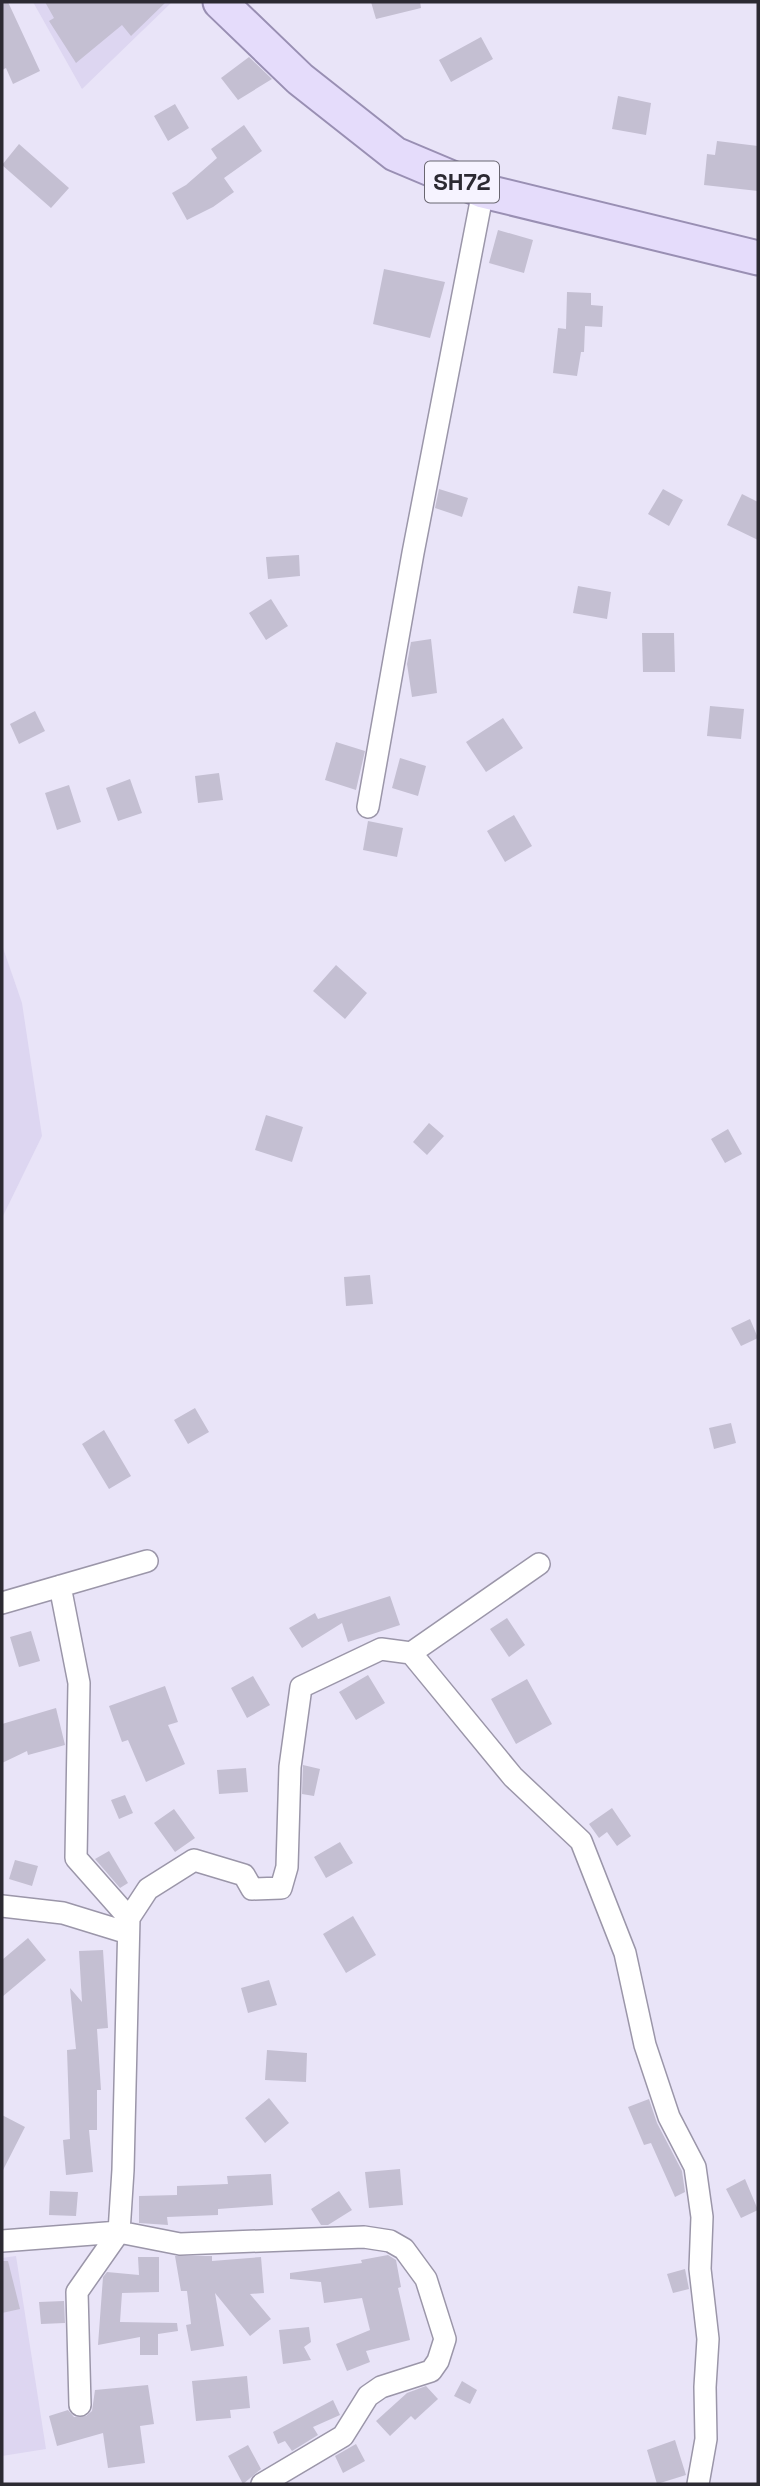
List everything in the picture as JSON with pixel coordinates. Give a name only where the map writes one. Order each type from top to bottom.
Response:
[{"type":"main road","name":"SH72","points":[[220,2],[300,79],[395,154],[483,191],[758,258]]},
{"type":"street","points":[[368,807],[413,553],[483,191]]},
{"type":"street","points":[[2,1603],[147,1561]]},
{"type":"street","points":[[80,2405],[77,2292],[120,2232],[129,1925],[148,1889],[194,1860],[244,1875],[252,1889],[281,1888],[287,1867],[290,1767],[301,1687],[381,1649],[411,1653],[539,1564]]},
{"type":"street","points":[[60,1586],[79,1683],[76,1858],[129,1925]]},
{"type":"street","points":[[411,1653],[513,1777],[582,1841],[625,1953],[648,2056],[669,2117],[695,2166],[702,2217],[700,2269],[708,2339],[706,2439],[698,2484]]},
{"type":"street","points":[[2,1906],[63,1913],[129,1925]]},
{"type":"street","points":[[2,2241],[120,2232],[180,2244],[364,2237],[390,2241],[404,2249],[426,2279],[445,2339],[438,2361],[431,2371],[381,2387],[368,2396],[343,2436],[262,2484]]},
{"type":"shaded area","points":[[33,2],[172,2],[82,89]]},
{"type":"shaded area","points":[[2,945],[22,1003],[42,1136],[2,1218]]},
{"type":"shaded area","points":[[16,2256],[46,2449],[2,2456],[2,2258]]},
{"type":"building","points":[[2,2],[8,2],[40,71],[13,84],[6,68],[2,70]]},
{"type":"building","points":[[45,2],[166,2],[131,36],[122,25],[76,63],[49,21],[54,18]]},
{"type":"building","points":[[371,2],[420,2],[421,8],[376,19]]},
{"type":"building","points":[[481,37],[493,59],[451,82],[439,60]]},
{"type":"building","points":[[249,57],[272,79],[238,100],[221,78]]},
{"type":"building","points":[[618,96],[651,103],[646,135],[612,129]]},
{"type":"building","points":[[175,104],[189,128],[168,141],[154,116]]},
{"type":"building","points":[[244,125],[262,151],[224,178],[234,192],[213,207],[187,220],[172,193],[186,185],[217,158],[211,149]]},
{"type":"building","points":[[717,141],[758,146],[758,191],[704,185],[707,154],[715,155]]},
{"type":"building","points":[[19,144],[69,188],[51,208],[2,165]]},
{"type":"building","points":[[498,230],[533,240],[524,273],[489,263]]},
{"type":"building","points":[[384,269],[445,282],[430,338],[373,324]]},
{"type":"building","points":[[567,292],[591,293],[591,305],[603,306],[602,327],[585,326],[584,352],[581,352],[577,376],[553,373],[558,328],[566,329]]},
{"type":"building","points":[[439,489],[468,498],[462,517],[435,508]]},
{"type":"building","points":[[663,489],[683,500],[669,526],[648,514]]},
{"type":"building","points":[[742,494],[758,502],[758,540],[727,525]]},
{"type":"building","points":[[299,555],[300,576],[268,579],[266,557]]},
{"type":"building","points":[[578,586],[611,592],[607,619],[573,613]]},
{"type":"building","points":[[271,599],[288,626],[266,640],[249,613]]},
{"type":"building","points":[[642,633],[674,633],[675,672],[643,672]]},
{"type":"building","points":[[431,639],[437,693],[412,697],[407,664],[411,642]]},
{"type":"building","points":[[710,706],[744,709],[741,739],[707,736]]},
{"type":"building","points":[[35,711],[45,731],[19,744],[10,724]]},
{"type":"building","points":[[503,718],[523,748],[486,772],[466,742]]},
{"type":"building","points":[[336,742],[365,751],[356,790],[325,780]]},
{"type":"building","points":[[400,758],[426,766],[418,796],[392,788]]},
{"type":"building","points":[[219,773],[223,800],[198,803],[195,776]]},
{"type":"building","points":[[130,779],[142,813],[118,821],[106,788]]},
{"type":"building","points":[[69,785],[81,822],[57,830],[45,793]]},
{"type":"building","points":[[514,815],[532,846],[505,862],[487,831]]},
{"type":"building","points":[[368,821],[403,828],[397,857],[363,850]]},
{"type":"building","points":[[336,965],[367,993],[345,1019],[313,991]]},
{"type":"building","points":[[266,1115],[303,1127],[292,1162],[255,1150]]},
{"type":"building","points":[[429,1123],[444,1136],[427,1155],[413,1142]]},
{"type":"building","points":[[728,1129],[742,1154],[725,1163],[711,1139]]},
{"type":"building","points":[[370,1275],[373,1304],[346,1306],[344,1277]]},
{"type":"building","points":[[750,1319],[758,1338],[741,1346],[731,1328]]},
{"type":"building","points":[[195,1408],[209,1432],[188,1444],[174,1420]]},
{"type":"building","points":[[731,1423],[736,1443],[714,1449],[709,1428]]},
{"type":"building","points":[[104,1430],[131,1476],[109,1489],[82,1444]]},
{"type":"building","points":[[390,1596],[400,1625],[348,1642],[342,1623],[302,1648],[289,1628],[315,1613],[318,1619]]},
{"type":"building","points":[[507,1618],[525,1645],[509,1657],[490,1629]]},
{"type":"building","points":[[31,1631],[40,1661],[19,1667],[10,1637]]},
{"type":"building","points":[[368,1675],[385,1703],[356,1720],[339,1692]]},
{"type":"building","points":[[253,1676],[270,1705],[247,1718],[231,1688]]},
{"type":"building","points":[[527,1679],[552,1724],[516,1744],[491,1699]]},
{"type":"building","points":[[165,1686],[178,1722],[168,1725],[185,1764],[146,1782],[128,1740],[122,1742],[109,1706]]},
{"type":"building","points":[[56,1708],[65,1745],[28,1755],[27,1751],[2,1763],[2,1724]]},
{"type":"building","points":[[303,1765],[320,1769],[314,1796],[302,1794]]},
{"type":"building","points":[[246,1768],[248,1792],[219,1794],[217,1770]]},
{"type":"building","points":[[125,1795],[133,1813],[119,1819],[111,1800]]},
{"type":"building","points":[[612,1808],[631,1836],[617,1846],[607,1832],[599,1838],[589,1824]]},
{"type":"building","points":[[174,1809],[195,1838],[175,1852],[154,1823]]},
{"type":"building","points":[[340,1842],[353,1863],[326,1878],[314,1857]]},
{"type":"building","points":[[109,1851],[128,1883],[120,1888],[95,1859]]},
{"type":"building","points":[[15,1860],[38,1866],[32,1886],[9,1879]]},
{"type":"building","points":[[353,1916],[376,1955],[346,1973],[323,1934]]},
{"type":"building","points":[[28,1938],[46,1960],[2,1997],[2,1960]]},
{"type":"building","points":[[103,1950],[108,2028],[97,2029],[101,2090],[97,2090],[97,2130],[89,2130],[93,2172],[66,2175],[63,2140],[70,2139],[67,2050],[76,2049],[70,1988],[82,2002],[79,1951]]},
{"type":"building","points":[[269,1980],[277,2005],[248,2013],[241,1988]]},
{"type":"building","points":[[267,2050],[307,2053],[306,2082],[265,2080]]},
{"type":"building","points":[[269,2098],[289,2123],[265,2143],[245,2118]]},
{"type":"building","points":[[649,2099],[657,2123],[682,2171],[685,2192],[675,2197],[651,2143],[644,2145],[628,2107]]},
{"type":"building","points":[[2,2115],[25,2127],[2,2172]]},
{"type":"building","points":[[400,2169],[403,2205],[369,2208],[365,2172]]},
{"type":"building","points":[[271,2174],[273,2205],[218,2209],[218,2215],[167,2217],[168,2225],[139,2223],[139,2196],[177,2195],[177,2186],[228,2184],[227,2176]]},
{"type":"building","points":[[745,2179],[758,2210],[741,2218],[726,2189]]},
{"type":"building","points":[[50,2191],[78,2192],[76,2216],[49,2215]]},
{"type":"building","points":[[339,2191],[352,2210],[328,2225],[321,2225],[311,2209]]},
{"type":"building","points":[[388,2255],[396,2260],[401,2287],[398,2288],[410,2340],[366,2351],[370,2362],[347,2371],[336,2344],[370,2330],[362,2298],[324,2303],[321,2282],[290,2279],[290,2273],[362,2263],[361,2260]]},
{"type":"building","points":[[175,2256],[212,2256],[212,2261],[261,2257],[264,2293],[250,2294],[271,2319],[250,2336],[215,2293],[224,2346],[191,2351],[186,2325],[191,2324],[187,2291],[181,2291]]},
{"type":"building","points":[[138,2257],[159,2257],[159,2292],[122,2293],[120,2322],[177,2323],[178,2331],[158,2334],[158,2355],[140,2355],[140,2337],[98,2345],[103,2277],[107,2272],[139,2275]]},
{"type":"building","points":[[2,2261],[8,2261],[20,2309],[2,2313]]},
{"type":"building","points":[[685,2269],[689,2289],[673,2293],[667,2274]]},
{"type":"building","points":[[64,2301],[65,2323],[41,2324],[39,2302]]},
{"type":"building","points":[[309,2327],[311,2342],[304,2347],[311,2360],[283,2364],[279,2330]]},
{"type":"building","points":[[247,2376],[250,2408],[230,2410],[231,2418],[196,2421],[192,2381]]},
{"type":"building","points":[[462,2381],[477,2390],[470,2404],[454,2396]]},
{"type":"building","points":[[148,2385],[154,2424],[140,2426],[145,2463],[108,2468],[103,2433],[57,2446],[49,2416],[68,2410],[74,2417],[86,2416],[92,2411],[95,2390]]},
{"type":"building","points":[[426,2386],[438,2399],[415,2420],[411,2416],[390,2436],[376,2421],[407,2393]]},
{"type":"building","points":[[333,2400],[340,2415],[313,2427],[318,2435],[292,2451],[285,2441],[278,2444],[273,2432]]},
{"type":"building","points":[[675,2440],[686,2475],[657,2484],[647,2450]]},
{"type":"building","points":[[356,2444],[365,2461],[343,2473],[335,2456]]},
{"type":"building","points":[[248,2445],[261,2469],[243,2484],[228,2456]]}]
